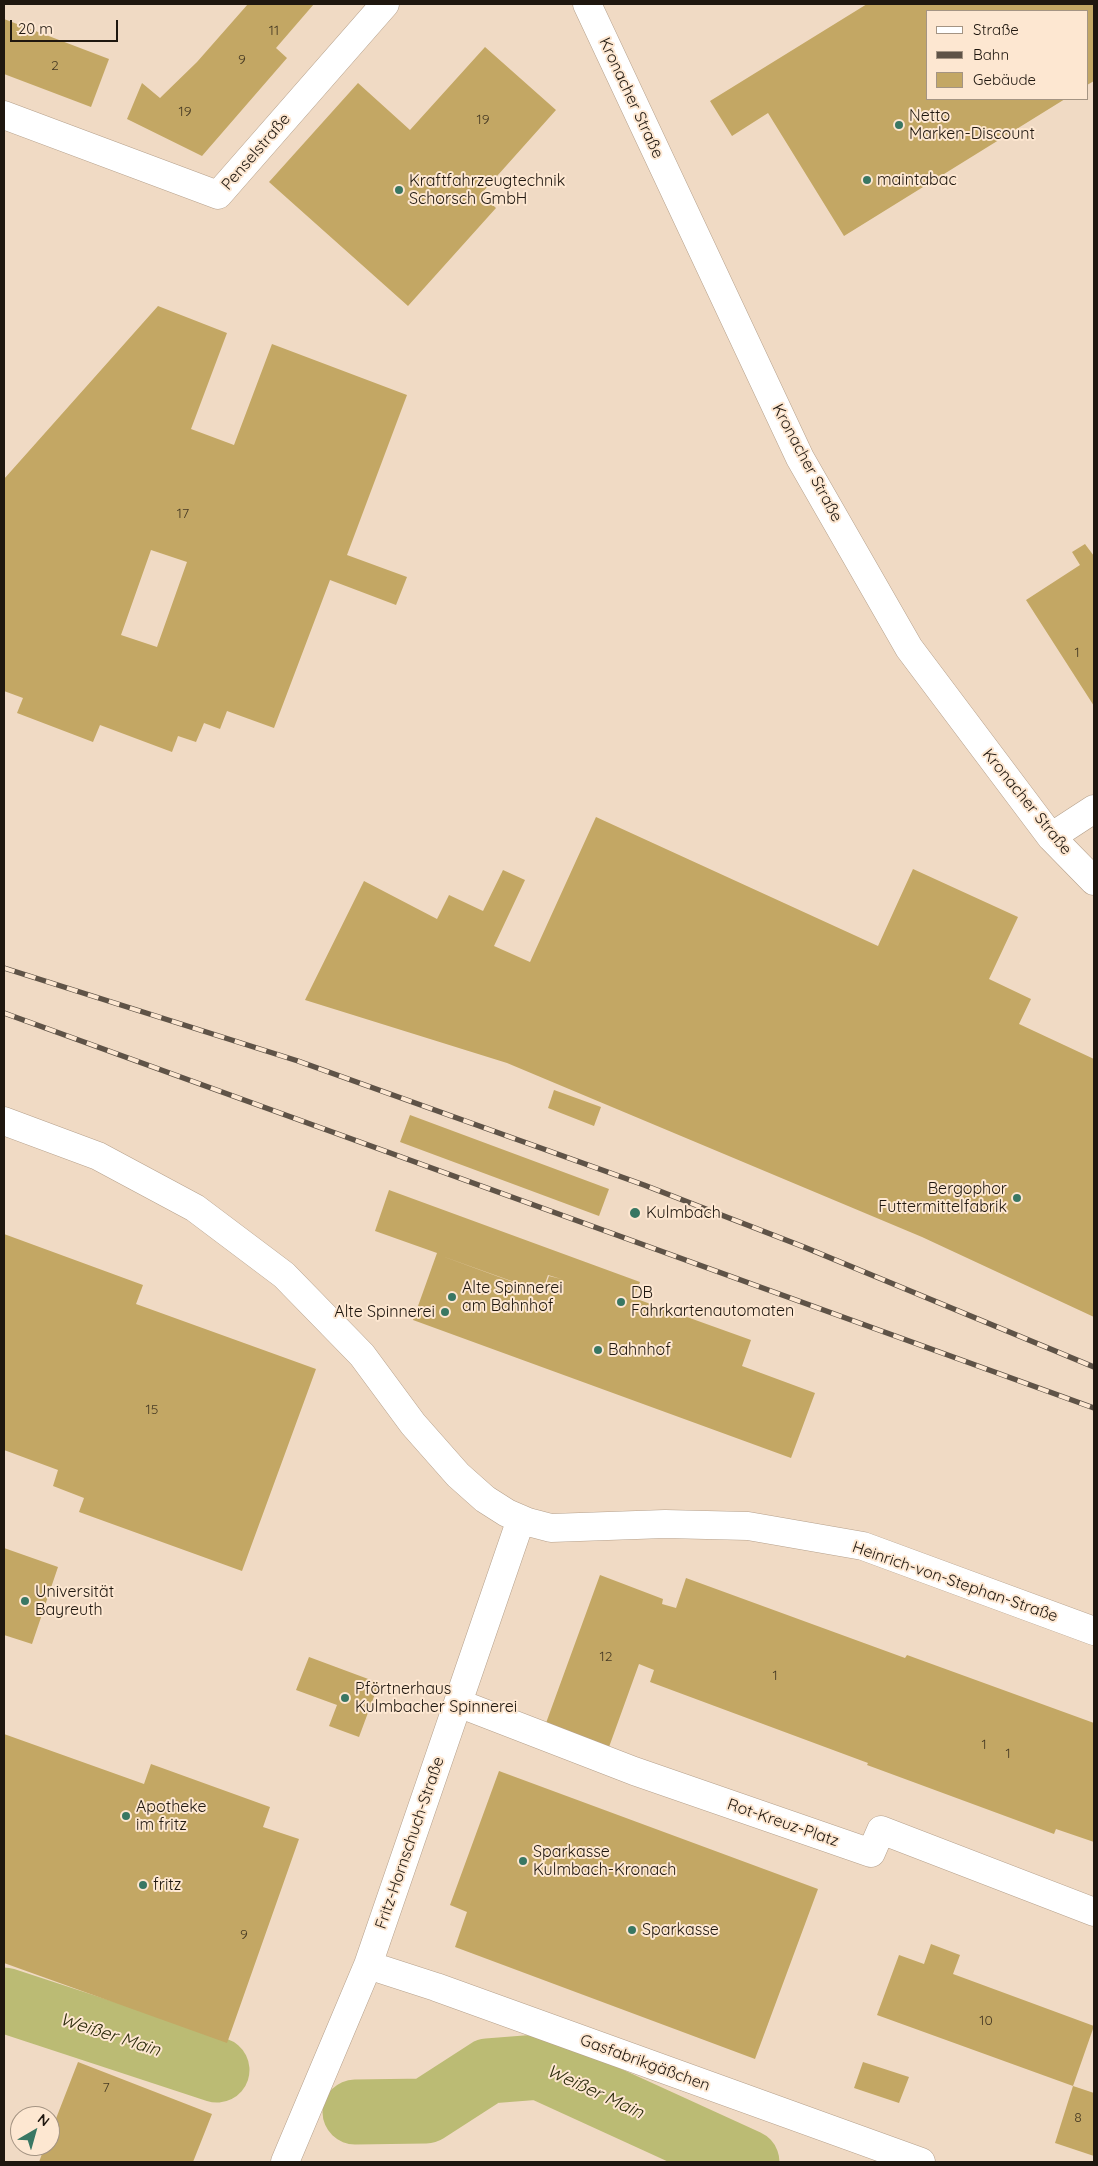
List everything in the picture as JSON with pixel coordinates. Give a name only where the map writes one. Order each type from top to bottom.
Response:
[{"type":"street","name":"Penselstraße","points":[[4,115],[218,195],[385,4]]},
{"type":"street","name":"Kronacher Straße","points":[[587,4],[800,458],[909,648],[1051,837],[1094,881]]},
{"type":"street","points":[[1051,837],[1094,809]]},
{"type":"street","name":"Heinrich-von-Stephan-Straße","points":[[4,1121],[98,1156],[195,1208],[284,1275],[362,1355],[413,1424],[458,1475],[485,1499],[521,1519],[551,1528],[665,1524],[748,1526],[863,1546],[1094,1631]]},
{"type":"street","name":"Fritz-Hornschuch-Straße","points":[[286,2162],[368,1965],[521,1519]]},
{"type":"street","name":"Rot-Kreuz-Platz","points":[[458,1703],[634,1771],[871,1853],[881,1830],[1094,1912]]},
{"type":"street","name":"Gasfabrikgäßchen","points":[[368,1965],[436,1987],[921,2162]]},
{"type":"building","points":[[248,4],[314,4],[276,48],[287,58],[202,156],[127,119],[142,83],[160,98],[197,62]]},
{"type":"building","name":"Netto Marken-Discount","points":[[867,4],[1094,4],[1094,81],[1088,84],[1088,10],[926,10],[926,100],[1063,100],[844,236],[768,113],[732,136],[710,101]]},
{"type":"building","points":[[4,19],[109,59],[91,107],[4,74]]},
{"type":"building","points":[[485,47],[556,110],[481,194],[496,208],[408,306],[269,182],[358,83],[410,130]]},
{"type":"building","points":[[158,306],[227,333],[191,429],[234,445],[272,344],[407,395],[347,555],[407,577],[396,605],[330,580],[274,728],[227,711],[220,729],[204,723],[196,742],[178,736],[172,752],[100,725],[93,742],[17,713],[23,698],[4,691],[4,479]],"holes":[[[151,550],[187,562],[157,647],[121,635]]]},
{"type":"building","points":[[1085,544],[1094,556],[1094,706],[1026,600],[1080,565],[1072,552]]},
{"type":"building","points":[[596,817],[878,946],[913,869],[1018,917],[989,979],[1031,999],[1019,1024],[1094,1059],[1094,1317],[922,1237],[507,1063],[305,1000],[364,881],[437,919],[449,895],[483,911],[503,870],[525,880],[494,946],[530,962]]},
{"type":"building","points":[[554,1090],[601,1107],[594,1126],[548,1108]]},
{"type":"building","points":[[410,1115],[609,1189],[599,1216],[400,1142]]},
{"type":"building","name":"Bahnhof","points":[[389,1190],[640,1282],[634,1298],[751,1340],[742,1366],[815,1393],[791,1458],[413,1320],[437,1253],[375,1231]],"holes":[[[439,1255],[542,1292],[548,1275],[561,1279],[549,1276],[543,1293]]]},
{"type":"building","points":[[4,1234],[143,1285],[136,1304],[316,1369],[242,1571],[79,1512],[84,1498],[53,1486],[58,1470],[4,1450]]},
{"type":"building","name":"Universität Bayreuth","points":[[4,1548],[58,1567],[32,1644],[4,1635]]},
{"type":"building","points":[[600,1575],[663,1599],[662,1604],[676,1608],[686,1578],[905,1658],[907,1655],[1094,1723],[1094,1842],[1056,1829],[1054,1834],[650,1682],[654,1670],[639,1664],[609,1747],[546,1723]]},
{"type":"building","name":"Pförtnerhaus Kulmbacher Spinnerei","points":[[309,1657],[379,1683],[359,1737],[329,1726],[337,1705],[296,1690]]},
{"type":"building","name":"fritz","points":[[4,1734],[144,1784],[151,1764],[270,1807],[263,1827],[299,1839],[227,2043],[4,1963]]},
{"type":"building","name":"Sparkasse","points":[[499,1771],[818,1889],[755,2059],[455,1947],[467,1912],[450,1905]]},
{"type":"building","points":[[931,1944],[960,1955],[953,1974],[1094,2026],[1073,2086],[877,2015],[899,1955],[924,1964]]},
{"type":"building","points":[[78,2062],[212,2114],[193,2162],[39,2162],[41,2156],[60,2156],[60,2108]]},
{"type":"building","points":[[863,2062],[909,2077],[899,2103],[854,2088]]},
{"type":"building","points":[[1073,2086],[1094,2093],[1094,2156],[1055,2143]]},
{"type":"waterway","name":"Weißer Main","points":[[4,2000],[217,2070]]},
{"type":"waterway","name":"Weißer Main","points":[[355,2112],[426,2111],[488,2071],[539,2067],[747,2162]]},
{"type":"railway","points":[[4,968],[298,1061],[644,1185],[804,1247],[1094,1367]]},
{"type":"railway","points":[[4,1013],[1094,1408]]},
{"type":"place","name":"Netto Marken-Discount","points":[[899,125]]},
{"type":"place","name":"maintabac","points":[[867,180]]},
{"type":"place","name":"Kraftfahrzeugtechnik Schorsch GmbH","points":[[399,190]]},
{"type":"place","name":"Bergophor Futtermittelfabrik","points":[[1017,1198]]},
{"type":"place","name":"Kulmbach","points":[[635,1213]]},
{"type":"place","name":"Alte Spinnerei am Bahnhof","points":[[452,1297]]},
{"type":"place","name":"DB Fahrkartenautomaten","points":[[621,1302]]},
{"type":"place","name":"Alte Spinnerei","points":[[445,1312]]},
{"type":"place","name":"Bahnhof","points":[[598,1350]]},
{"type":"place","name":"Universität Bayreuth","points":[[25,1601]]},
{"type":"place","name":"Pförtnerhaus Kulmbacher Spinnerei","points":[[345,1698]]},
{"type":"place","name":"Apotheke im fritz","points":[[126,1816]]},
{"type":"place","name":"Sparkasse Kulmbach-Kronach","points":[[523,1861]]},
{"type":"place","name":"fritz","points":[[143,1885]]},
{"type":"place","name":"Sparkasse","points":[[632,1930]]}]
